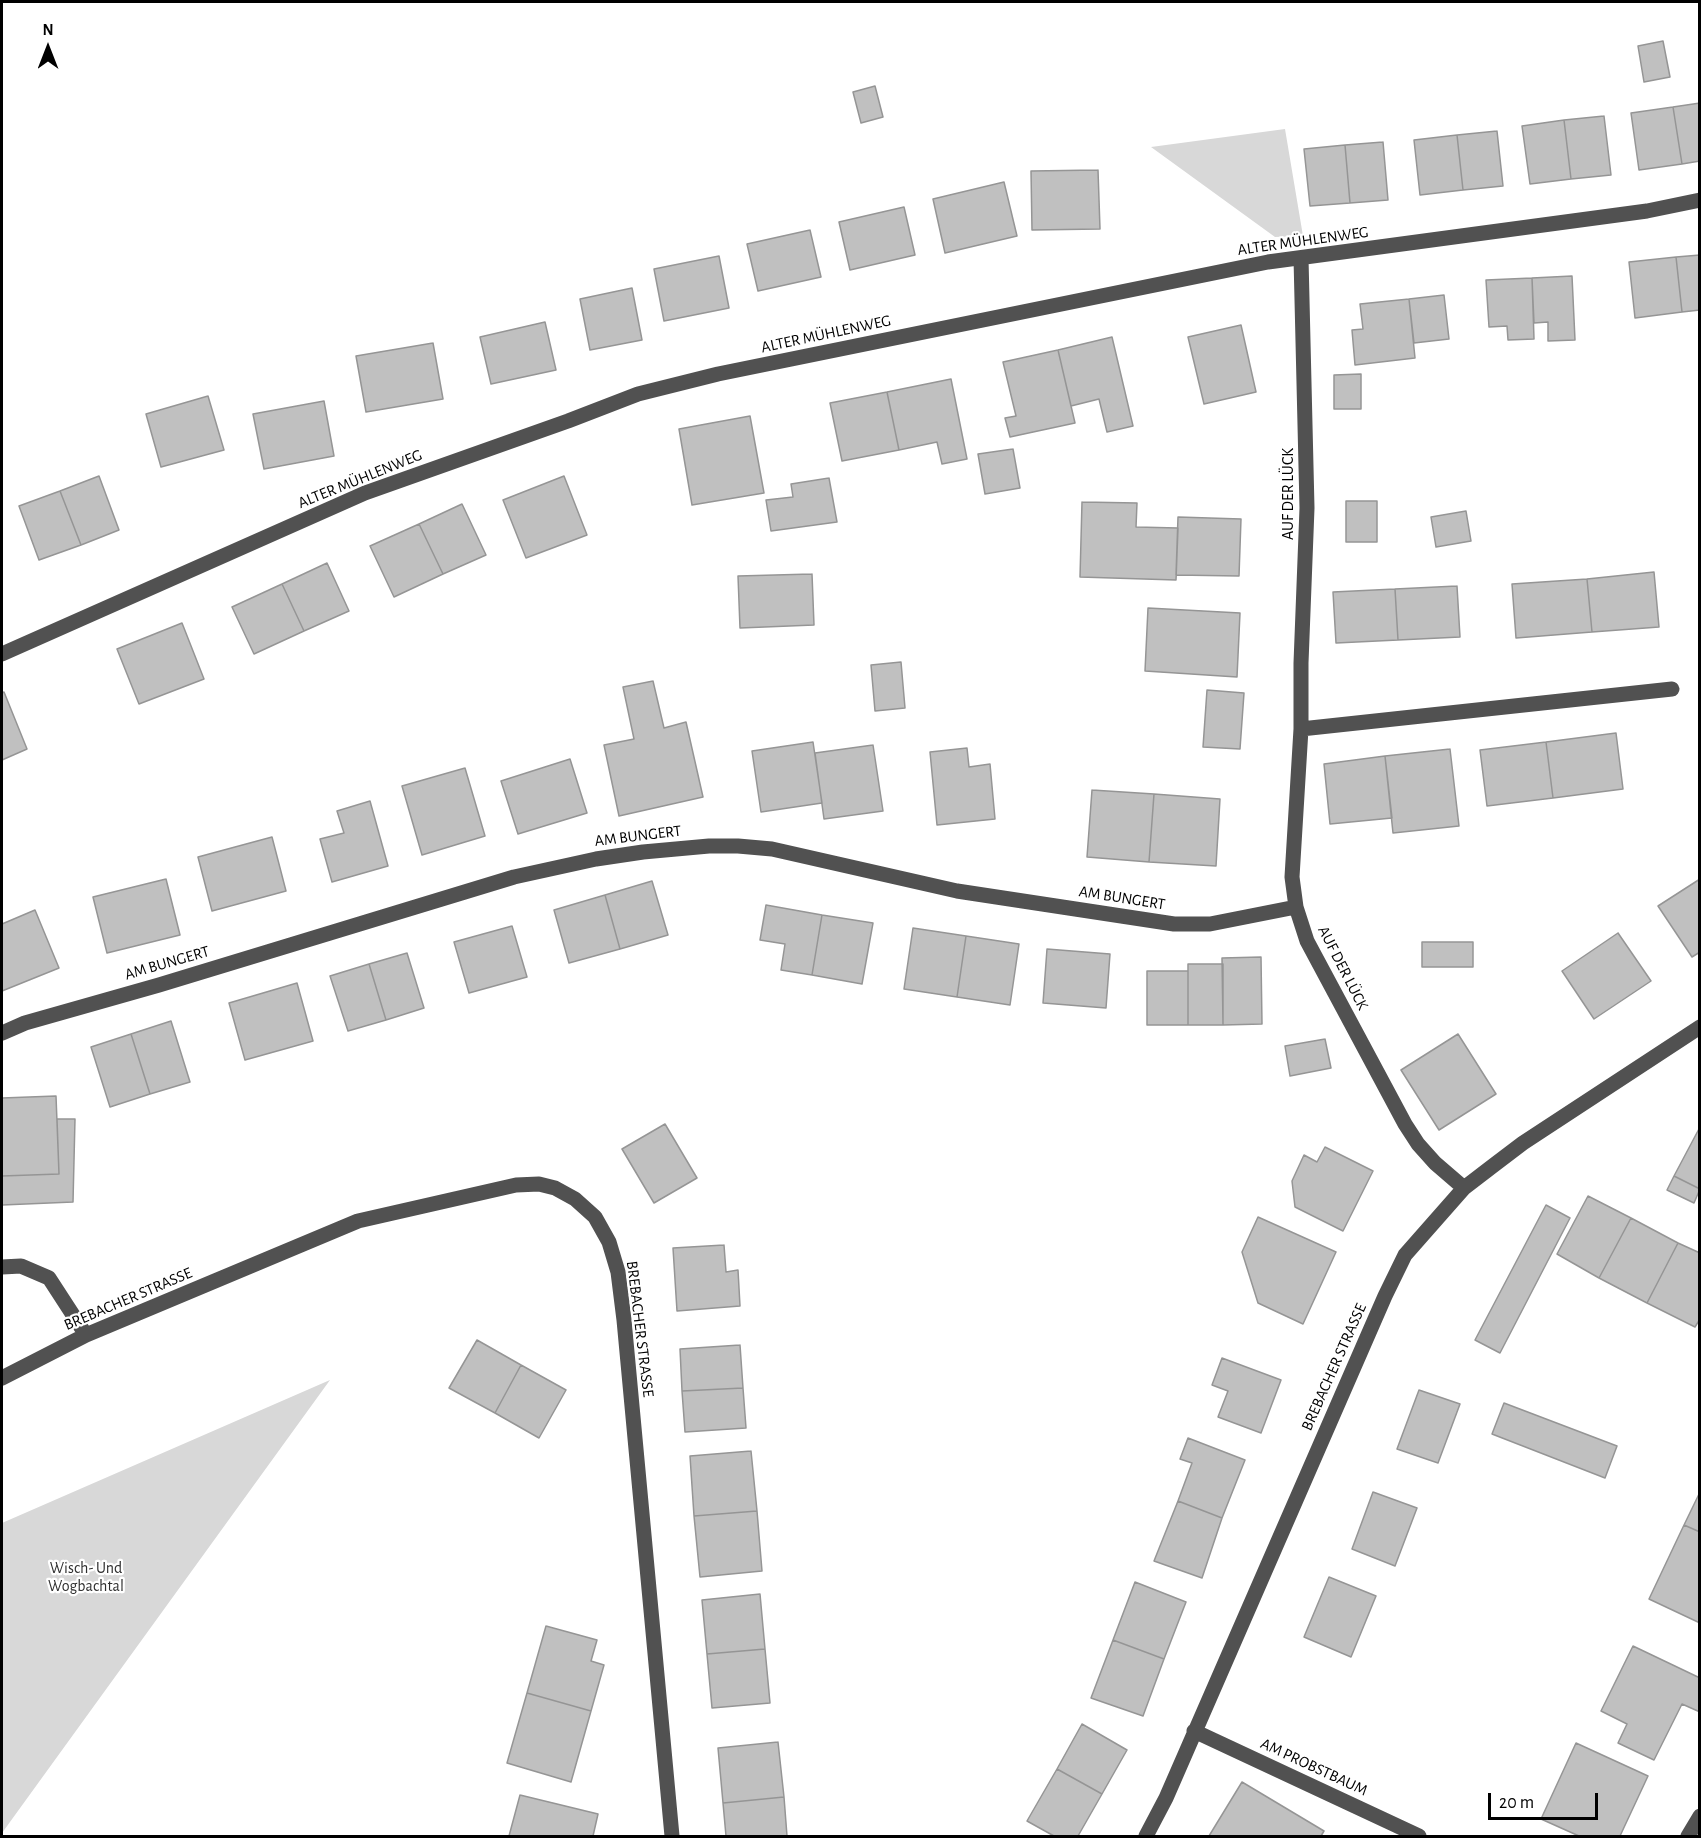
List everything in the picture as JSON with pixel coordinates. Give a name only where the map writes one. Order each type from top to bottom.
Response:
[{"type":"street","name":"ALTER MÜHLENWEG","points":[[2,654],[365,493],[568,422],[638,394],[718,374],[1268,262],[1647,211],[1700,200]]},
{"type":"street","name":"AUF DER LÜCK","points":[[1301,258],[1307,508],[1301,729],[1292,877],[1296,907],[1307,941],[1405,1124],[1418,1144],[1435,1163],[1464,1188]]},
{"type":"street","points":[[1301,729],[1672,689]]},
{"type":"street","name":"AM BUNGERT","points":[[2,1033],[25,1023],[159,985],[514,877],[596,859],[654,851],[738,846],[772,849],[957,891],[1174,924],[1210,924],[1296,907]]},
{"type":"street","name":"BREBACHER STRASSE","points":[[1146,1836],[1166,1798],[1381,1305],[1405,1255],[1464,1188],[1523,1143],[1700,1027]]},
{"type":"street","name":"BREBACHER STRASSE","points":[[2,1378],[86,1335],[358,1221],[516,1185],[539,1184],[555,1188],[575,1199],[595,1217],[609,1242],[618,1272],[627,1344],[672,1836]]},
{"type":"street","points":[[2,1267],[21,1266],[49,1278],[86,1335]]},
{"type":"street","name":"AM PROBSTBAUM","points":[[1194,1731],[1419,1836]]},
{"type":"street","points":[[1688,1836],[1700,1816]]},
{"type":"green space","points":[[1285,129],[1303,236],[1275,237],[1151,147]]},
{"type":"green space","name":"Wisch- Und Wogbachtal","points":[[330,1380],[2,1833],[2,1523]]},
{"type":"building","points":[[1663,41],[1670,77],[1644,82],[1638,46]]},
{"type":"building","points":[[875,86],[883,117],[861,123],[853,92]]},
{"type":"building","points":[[1700,103],[1700,161],[1682,164],[1673,107]]},
{"type":"building","points":[[1673,107],[1682,164],[1639,170],[1631,113]]},
{"type":"building","points":[[1604,116],[1611,175],[1571,179],[1564,120]]},
{"type":"building","points":[[1564,120],[1571,179],[1530,184],[1522,126]]},
{"type":"building","points":[[1497,131],[1503,186],[1463,190],[1457,135]]},
{"type":"building","points":[[1457,135],[1463,190],[1420,195],[1414,140]]},
{"type":"building","points":[[1383,142],[1388,200],[1350,203],[1345,145]]},
{"type":"building","points":[[1345,145],[1350,203],[1310,206],[1304,149]]},
{"type":"building","points":[[1098,170],[1100,229],[1032,230],[1031,171]]},
{"type":"building","points":[[1004,182],[1017,236],[945,253],[933,199]]},
{"type":"building","points":[[904,207],[915,255],[850,270],[839,222]]},
{"type":"building","points":[[810,230],[821,277],[758,291],[747,244]]},
{"type":"building","points":[[1700,255],[1700,310],[1682,312],[1676,257]]},
{"type":"building","points":[[719,256],[729,308],[664,321],[654,269]]},
{"type":"building","points":[[1676,257],[1682,312],[1635,318],[1629,262]]},
{"type":"building","points":[[1572,276],[1575,340],[1548,341],[1548,322],[1534,323],[1532,278]]},
{"type":"building","points":[[1532,278],[1534,339],[1508,340],[1507,326],[1489,327],[1486,280]]},
{"type":"building","points":[[632,288],[642,340],[590,350],[580,299]]},
{"type":"building","points":[[1444,295],[1449,339],[1414,343],[1409,299]]},
{"type":"building","points":[[1409,299],[1415,358],[1355,365],[1352,330],[1363,329],[1360,304]]},
{"type":"building","points":[[545,322],[556,370],[491,384],[480,337]]},
{"type":"building","points":[[1241,325],[1256,392],[1204,404],[1188,337]]},
{"type":"building","points":[[1112,337],[1133,426],[1107,432],[1099,399],[1071,406],[1058,350]]},
{"type":"building","points":[[433,343],[443,399],[366,412],[356,356]]},
{"type":"building","points":[[1058,350],[1075,423],[1010,437],[1005,418],[1016,416],[1003,362]]},
{"type":"building","points":[[1361,374],[1361,409],[1334,409],[1334,375]]},
{"type":"building","points":[[951,379],[967,459],[942,464],[937,442],[899,450],[887,392]]},
{"type":"building","points":[[887,392],[899,450],[842,461],[830,403]]},
{"type":"building","points":[[208,396],[224,450],[161,467],[146,414]]},
{"type":"building","points":[[324,401],[334,456],[264,469],[253,414]]},
{"type":"building","points":[[750,416],[764,493],[692,505],[679,429]]},
{"type":"building","points":[[1013,449],[1020,488],[985,494],[978,454]]},
{"type":"building","points":[[99,476],[119,530],[81,545],[60,491]]},
{"type":"building","points":[[564,476],[587,535],[526,558],[503,500]]},
{"type":"building","points":[[829,478],[837,522],[771,531],[766,500],[793,497],[791,484]]},
{"type":"building","points":[[60,491],[81,545],[39,560],[19,506]]},
{"type":"building","points":[[1346,501],[1377,501],[1377,542],[1346,542]]},
{"type":"building","points":[[1082,502],[1137,503],[1136,527],[1178,528],[1176,580],[1080,577]]},
{"type":"building","points":[[462,504],[486,555],[443,574],[419,524]]},
{"type":"building","points":[[1466,511],[1471,541],[1436,547],[1431,517]]},
{"type":"building","points":[[1178,517],[1241,519],[1239,576],[1176,575]]},
{"type":"building","points":[[419,524],[443,574],[394,597],[370,546]]},
{"type":"building","points":[[327,563],[349,611],[304,631],[282,584]]},
{"type":"building","points":[[1654,572],[1659,627],[1592,632],[1587,579]]},
{"type":"building","points":[[812,574],[814,625],[740,628],[738,576]]},
{"type":"building","points":[[1587,579],[1592,632],[1516,638],[1512,584]]},
{"type":"building","points":[[282,584],[304,631],[254,654],[232,607]]},
{"type":"building","points":[[1457,586],[1460,637],[1398,640],[1395,589]]},
{"type":"building","points":[[1395,589],[1398,640],[1336,643],[1333,592]]},
{"type":"building","points":[[1148,608],[1240,613],[1237,677],[1145,671]]},
{"type":"building","points":[[182,623],[204,679],[139,704],[117,649]]},
{"type":"building","points":[[901,662],[905,708],[875,711],[871,665]]},
{"type":"building","points":[[653,681],[664,728],[686,722],[703,797],[619,816],[604,745],[634,739],[623,687]]},
{"type":"building","points":[[1207,690],[1244,693],[1240,749],[1203,747]]},
{"type":"building","points":[[4,692],[27,749],[2,760],[2,693]]},
{"type":"building","points":[[1616,733],[1623,789],[1553,798],[1546,742]]},
{"type":"building","points":[[813,742],[822,803],[761,812],[752,751]]},
{"type":"building","points":[[1546,742],[1553,798],[1487,806],[1480,750]]},
{"type":"building","points":[[873,745],[883,811],[824,819],[815,753]]},
{"type":"building","points":[[967,748],[969,767],[990,764],[995,819],[937,825],[930,752]]},
{"type":"building","points":[[1450,749],[1459,826],[1393,833],[1385,756]]},
{"type":"building","points":[[1385,756],[1392,818],[1330,824],[1324,764]]},
{"type":"building","points":[[570,759],[587,813],[518,834],[501,781]]},
{"type":"building","points":[[465,768],[485,836],[422,855],[402,786]]},
{"type":"building","points":[[1092,790],[1154,794],[1149,862],[1087,857]]},
{"type":"building","points":[[1154,794],[1220,799],[1216,866],[1149,862]]},
{"type":"building","points":[[370,801],[388,866],[332,882],[320,839],[344,833],[337,811]]},
{"type":"building","points":[[272,837],[286,891],[212,911],[198,857]]},
{"type":"building","points":[[166,879],[180,935],[107,953],[93,897]]},
{"type":"building","points":[[1700,879],[1700,952],[1692,957],[1658,906]]},
{"type":"building","points":[[652,881],[668,935],[620,949],[605,895]]},
{"type":"building","points":[[605,895],[620,949],[569,963],[554,910]]},
{"type":"building","points":[[766,905],[822,915],[812,975],[781,970],[785,944],[760,940]]},
{"type":"building","points":[[35,910],[59,968],[2,991],[2,924]]},
{"type":"building","points":[[822,915],[873,923],[862,984],[812,975]]},
{"type":"building","points":[[512,926],[527,977],[469,993],[454,942]]},
{"type":"building","points":[[913,928],[966,936],[957,997],[904,989]]},
{"type":"building","points":[[1618,933],[1651,981],[1594,1019],[1562,971]]},
{"type":"building","points":[[966,936],[1019,944],[1010,1005],[957,997]]},
{"type":"building","points":[[1422,942],[1473,942],[1473,967],[1422,967]]},
{"type":"building","points":[[1047,949],[1110,954],[1106,1008],[1043,1003]]},
{"type":"building","points":[[407,953],[424,1008],[386,1020],[369,964]]},
{"type":"building","points":[[1261,957],[1262,1024],[1223,1025],[1222,958]]},
{"type":"building","points":[[369,964],[386,1020],[348,1031],[330,976]]},
{"type":"building","points":[[1188,964],[1223,964],[1223,1025],[1188,1025]]},
{"type":"building","points":[[1147,971],[1188,971],[1188,1025],[1147,1025]]},
{"type":"building","points":[[297,983],[313,1041],[245,1060],[229,1003]]},
{"type":"building","points":[[171,1021],[190,1082],[150,1094],[131,1034]]},
{"type":"building","points":[[131,1034],[150,1094],[110,1107],[91,1047]]},
{"type":"building","points":[[1458,1034],[1496,1094],[1439,1130],[1401,1070]]},
{"type":"building","points":[[1325,1039],[1331,1068],[1290,1076],[1285,1046]]},
{"type":"building","points":[[56,1096],[59,1174],[2,1176],[2,1098]]},
{"type":"building","points":[[57,1119],[75,1119],[73,1202],[2,1205],[2,1176],[59,1174]]},
{"type":"building","points":[[665,1124],[697,1178],[654,1203],[622,1149]]},
{"type":"building","points":[[1700,1127],[1700,1189],[1674,1176]]},
{"type":"building","points":[[1325,1147],[1373,1171],[1343,1231],[1295,1207],[1292,1181],[1304,1155],[1317,1162]]},
{"type":"building","points":[[1674,1176],[1700,1189],[1694,1203],[1667,1190]]},
{"type":"building","points":[[1588,1196],[1631,1218],[1599,1278],[1557,1254]]},
{"type":"building","points":[[1546,1205],[1570,1218],[1500,1353],[1475,1340]]},
{"type":"building","points":[[1258,1217],[1336,1252],[1303,1324],[1258,1303],[1242,1252]]},
{"type":"building","points":[[1631,1218],[1678,1243],[1647,1303],[1599,1278]]},
{"type":"building","points":[[1678,1243],[1700,1253],[1700,1319],[1695,1327],[1647,1303]]},
{"type":"building","points":[[724,1245],[726,1272],[738,1270],[740,1306],[677,1311],[673,1248]]},
{"type":"building","points":[[477,1340],[521,1365],[495,1413],[449,1388]]},
{"type":"building","points":[[740,1345],[743,1388],[682,1391],[680,1349]]},
{"type":"building","points":[[1222,1358],[1281,1380],[1261,1433],[1218,1417],[1228,1391],[1212,1385]]},
{"type":"building","points":[[521,1365],[566,1390],[539,1438],[495,1413]]},
{"type":"building","points":[[743,1388],[746,1428],[685,1432],[682,1391]]},
{"type":"building","points":[[1419,1390],[1460,1404],[1438,1463],[1397,1449]]},
{"type":"building","points":[[1504,1403],[1617,1446],[1605,1478],[1492,1434]]},
{"type":"building","points":[[1188,1438],[1245,1460],[1222,1518],[1178,1501],[1192,1463],[1180,1459]]},
{"type":"building","points":[[751,1451],[757,1511],[694,1516],[690,1456]]},
{"type":"building","points":[[1373,1492],[1417,1508],[1395,1566],[1352,1549]]},
{"type":"building","points":[[1700,1492],[1700,1532],[1684,1525]]},
{"type":"building","points":[[1178,1501],[1222,1518],[1202,1578],[1154,1561]]},
{"type":"building","points":[[757,1511],[762,1571],[700,1577],[694,1516]]},
{"type":"building","points":[[1684,1525],[1700,1532],[1700,1623],[1649,1599]]},
{"type":"building","points":[[1329,1577],[1376,1596],[1351,1657],[1304,1637]]},
{"type":"building","points":[[1135,1582],[1186,1602],[1164,1659],[1113,1640]]},
{"type":"building","points":[[760,1594],[765,1649],[707,1654],[702,1600]]},
{"type":"building","points":[[546,1626],[597,1640],[591,1661],[604,1665],[591,1711],[527,1693]]},
{"type":"building","points":[[1113,1640],[1164,1659],[1143,1716],[1091,1698]]},
{"type":"building","points":[[1633,1646],[1700,1678],[1700,1712],[1682,1704],[1654,1760],[1618,1743],[1627,1724],[1601,1711]]},
{"type":"building","points":[[765,1649],[770,1703],[712,1708],[707,1654]]},
{"type":"building","points":[[527,1693],[591,1711],[571,1782],[507,1763]]},
{"type":"building","points":[[1082,1724],[1127,1750],[1102,1794],[1057,1769]]},
{"type":"building","points":[[778,1742],[784,1797],[723,1803],[718,1748]]},
{"type":"building","points":[[1576,1743],[1648,1776],[1620,1836],[1579,1836],[1541,1819]]},
{"type":"building","points":[[1057,1769],[1102,1794],[1078,1836],[1054,1836],[1027,1821]]},
{"type":"building","points":[[1242,1782],[1324,1831],[1321,1836],[1209,1836]]},
{"type":"building","points":[[520,1795],[598,1814],[593,1836],[509,1836]]},
{"type":"building","points":[[784,1797],[787,1836],[726,1836],[723,1803]]}]
